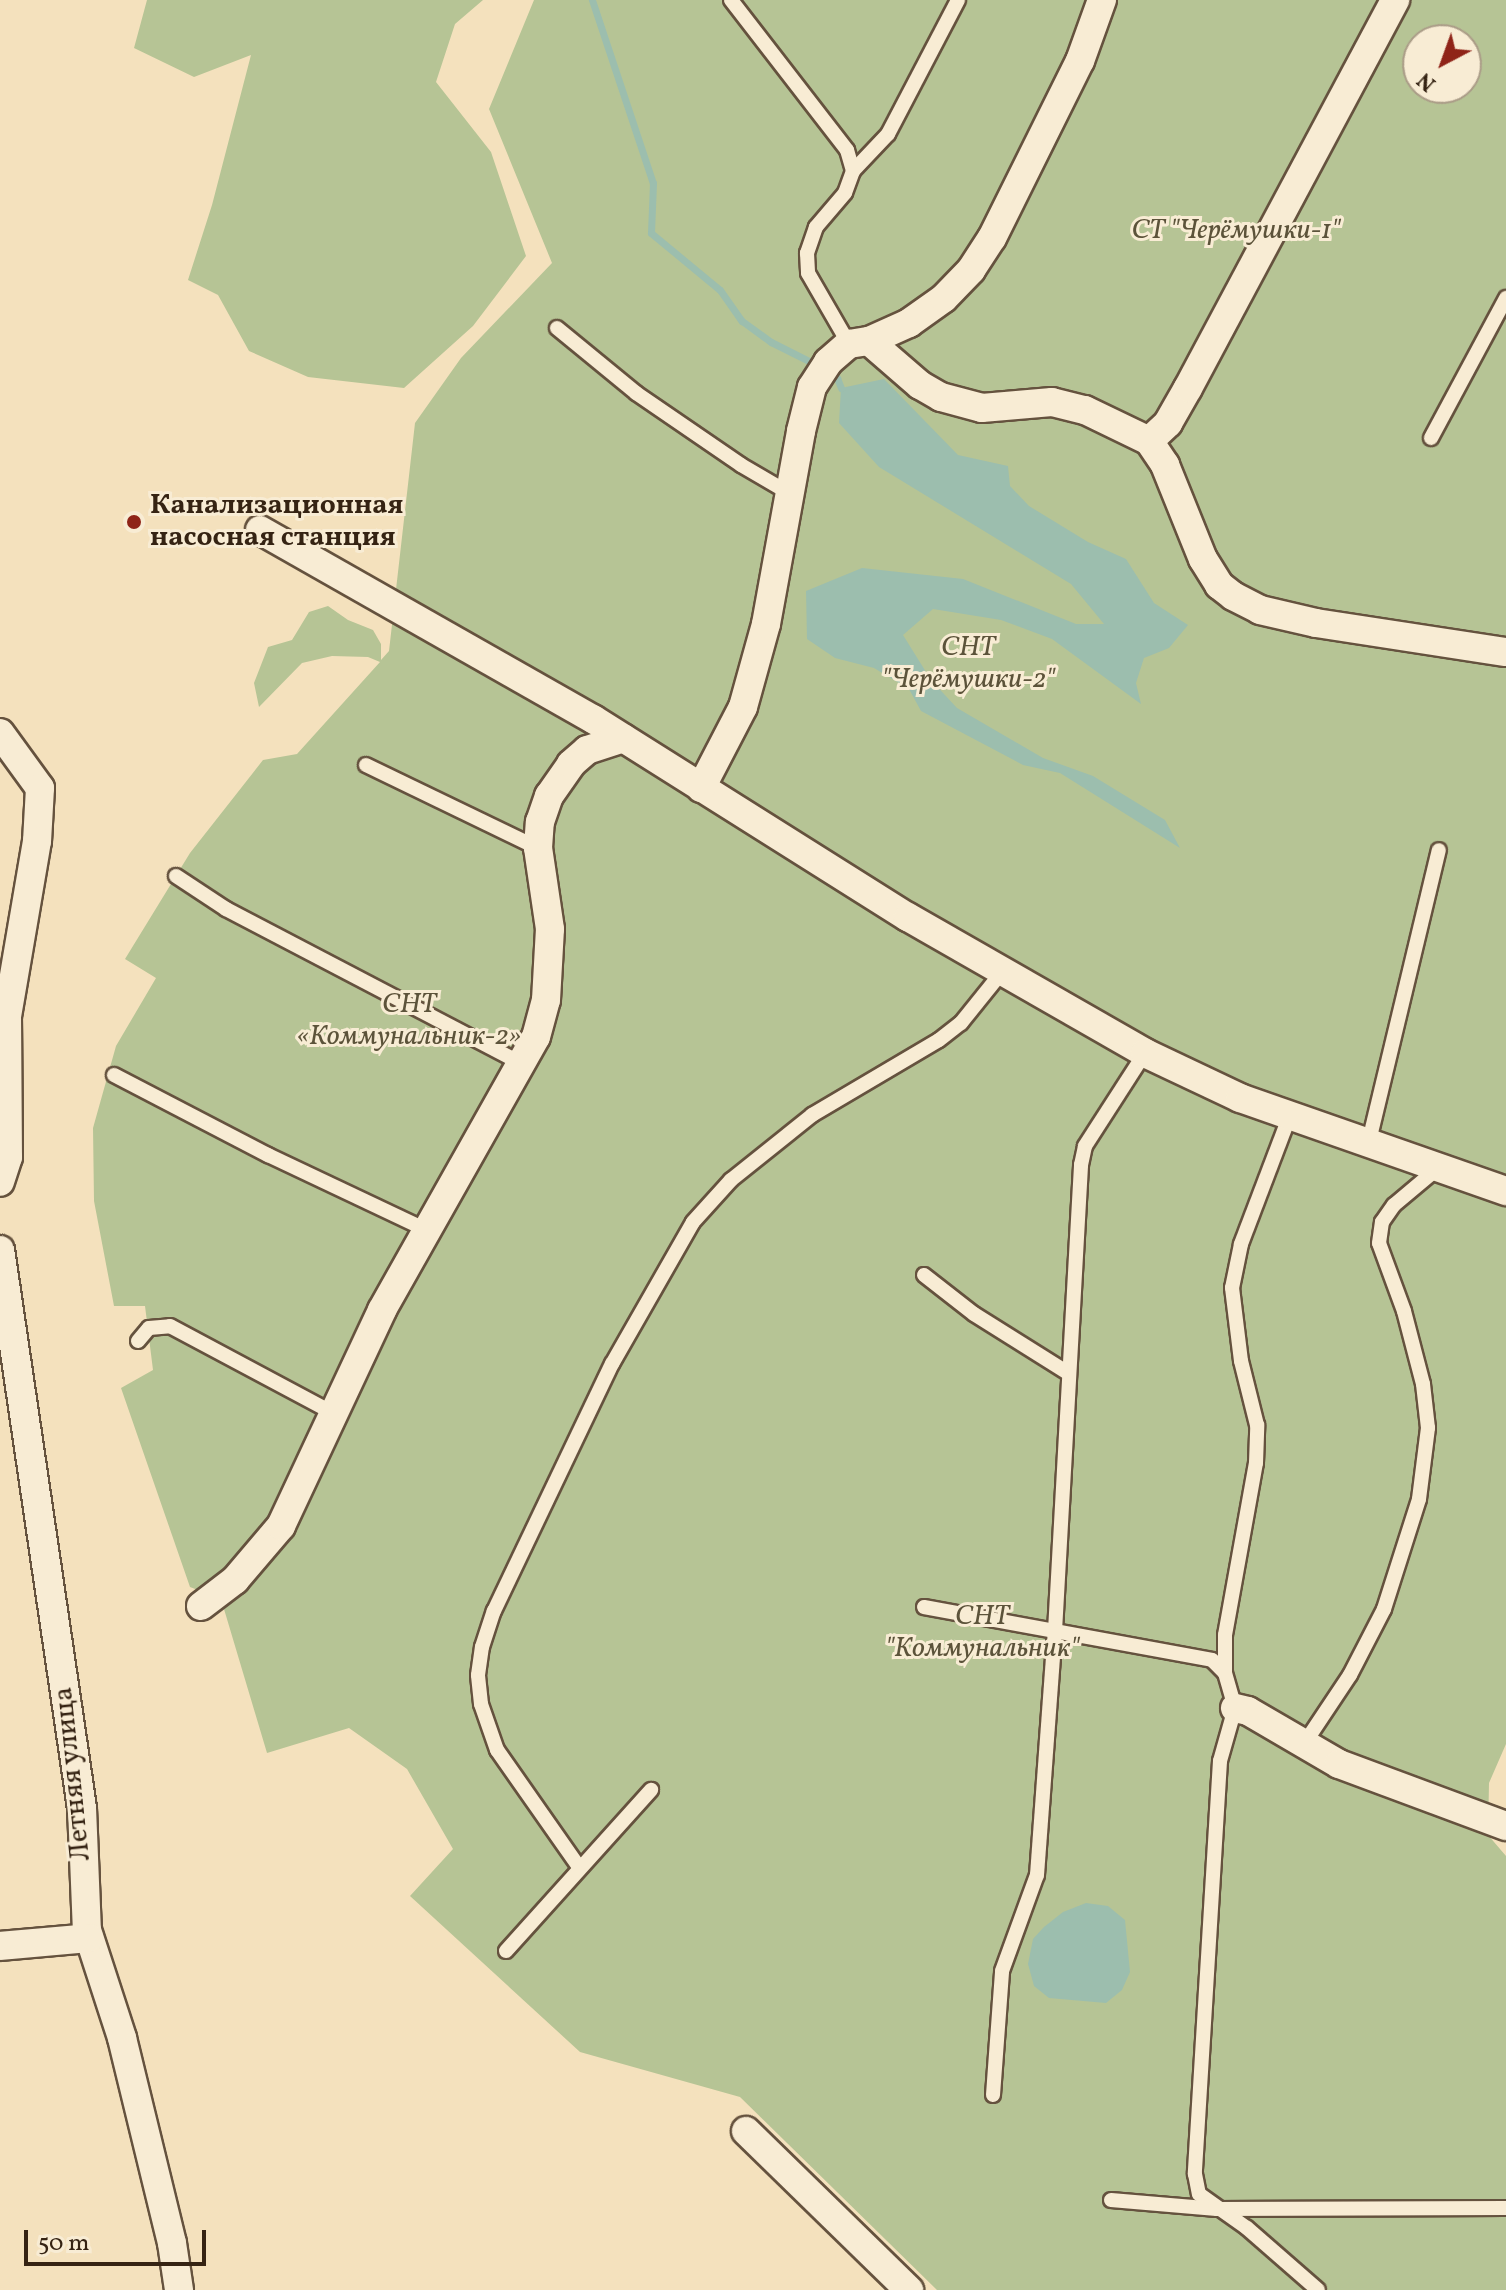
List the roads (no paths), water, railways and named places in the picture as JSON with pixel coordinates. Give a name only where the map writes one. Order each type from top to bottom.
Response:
[{"type":"street","points":[[701,788],[743,707],[766,624],[812,387],[828,362],[859,343],[909,323],[944,298],[971,270],[992,238],[1080,61],[1102,0]]},
{"type":"street","points":[[1149,441],[1168,423],[1188,388],[1395,0]]},
{"type":"street","points":[[859,343],[941,397],[982,408],[1052,402],[1085,410],[1149,441],[1165,465],[1203,559],[1219,585],[1260,610],[1316,623],[1506,652]]},
{"type":"street","points":[[260,530],[623,738],[908,917],[1145,1053],[1240,1098],[1506,1191]]},
{"type":"street","points":[[0,733],[40,788],[37,841],[7,1016],[8,1142],[0,1182]]},
{"type":"street","points":[[201,1606],[235,1580],[281,1526],[331,1412],[382,1310],[536,1037],[546,1000],[550,929],[538,848],[540,822],[549,796],[571,764],[587,750],[623,738]]},
{"type":"street","name":"Летняя улица","points":[[0,1250],[82,1808],[89,1938],[122,2038],[172,2243],[179,2290]]},
{"type":"street","points":[[1235,1708],[1248,1711],[1339,1764],[1506,1826]]},
{"type":"street","points":[[0,1946],[89,1938]]},
{"type":"street","points":[[746,2131],[909,2290]]},
{"type":"lane","points":[[731,0],[754,34],[828,121],[847,150],[853,171]]},
{"type":"lane","points":[[859,343],[808,273],[807,253],[816,227],[845,193],[853,171],[888,134],[958,0]]},
{"type":"lane","points":[[1431,438],[1506,298]]},
{"type":"lane","points":[[557,328],[636,393],[741,465],[789,493]]},
{"type":"lane","points":[[366,765],[538,848]]},
{"type":"lane","points":[[1369,1141],[1439,850]]},
{"type":"lane","points":[[176,876],[226,909],[521,1063]]},
{"type":"lane","points":[[579,1867],[497,1750],[481,1704],[478,1675],[482,1647],[501,1597],[612,1364],[693,1222],[731,1180],[812,1115],[950,1031],[1002,972]]},
{"type":"lane","points":[[993,2095],[1002,1971],[1037,1875],[1085,1146],[1145,1053]]},
{"type":"lane","points":[[114,1075],[268,1155],[427,1230]]},
{"type":"lane","points":[[1290,1115],[1241,1244],[1232,1288],[1241,1361],[1257,1425],[1256,1463],[1225,1635],[1225,1673],[1235,1708],[1220,1761],[1196,2117],[1195,2174],[1199,2194],[1247,2228],[1318,2290]]},
{"type":"lane","points":[[1304,1744],[1350,1675],[1384,1609],[1419,1499],[1428,1428],[1423,1384],[1404,1311],[1379,1243],[1382,1222],[1394,1205],[1441,1166]]},
{"type":"lane","points":[[924,1275],[974,1314],[1068,1373]]},
{"type":"lane","points":[[138,1341],[149,1328],[170,1326],[331,1412]]},
{"type":"lane","points":[[924,1607],[1212,1660],[1225,1673]]},
{"type":"lane","points":[[506,1951],[651,1790]]},
{"type":"lane","points":[[1111,2200],[1217,2209],[1506,2208]]},
{"type":"waterway","points":[[592,0],[653,183],[651,233],[720,290],[742,321],[771,342],[817,365]]},
{"type":"waterway","points":[[827,372],[837,378],[841,388]]},
{"type":"place","name":"Канализационная насосная станция","points":[[134,522]]},
{"type":"park label","name":"СТ \"Черёмушки-1\"","points":[[1236,231]]},
{"type":"park label","name":"СНТ \"Черёмушки-2\"","points":[[968,664]]},
{"type":"park label","name":"СНТ «Коммунальник-2»","points":[[409,1021]]},
{"type":"park label","name":"СНТ \"Коммунальник\"","points":[[982,1633]]}]
